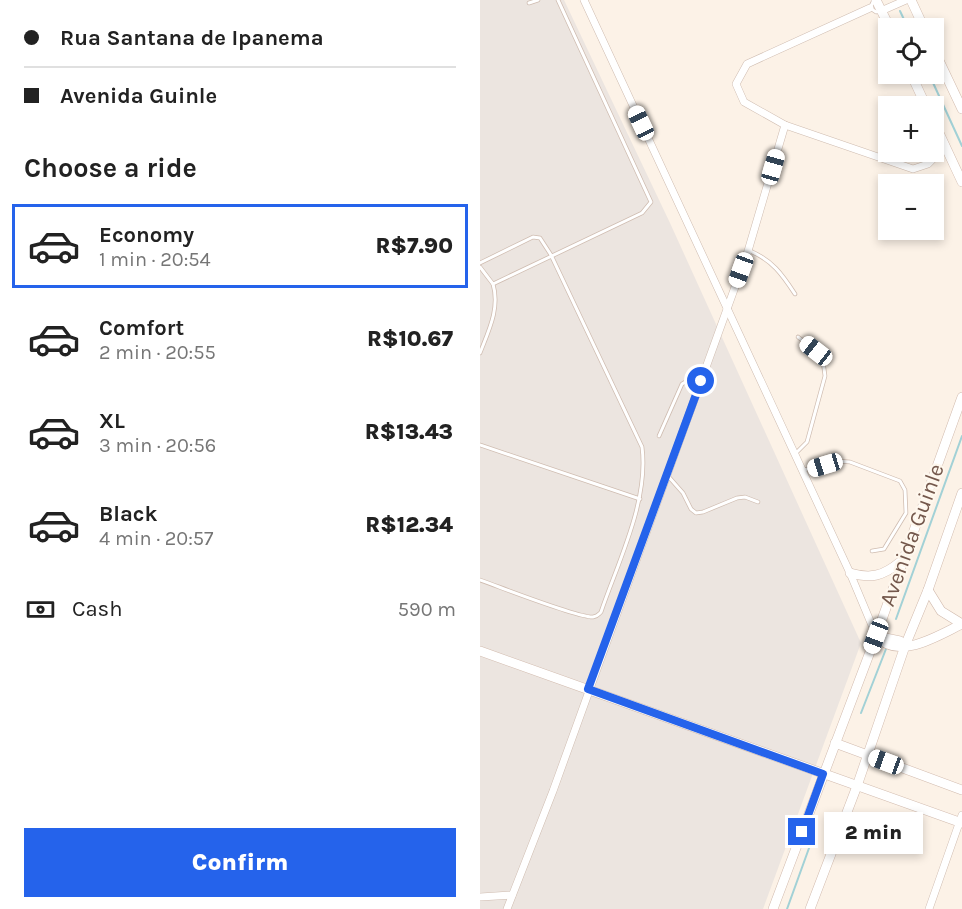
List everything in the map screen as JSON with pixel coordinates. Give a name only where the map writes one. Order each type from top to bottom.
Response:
[{"type":"street","points":[[584,0],[850,573],[876,636],[900,641],[905,646],[925,642],[962,624]]},
{"type":"street","points":[[875,0],[885,18]]},
{"type":"street","points":[[881,11],[908,0],[918,18]]},
{"type":"street","points":[[870,8],[747,64],[736,84],[744,102],[785,125],[914,169],[928,164],[945,147],[962,182]]},
{"type":"street","points":[[944,71],[962,109]]},
{"type":"street","points":[[507,909],[553,791],[748,251],[785,125]]},
{"type":"street","name":"Avenida Guinle","points":[[773,909],[876,636],[962,397]]},
{"type":"street","name":"Avenida Guinle","points":[[810,909],[868,756],[905,646],[962,493]]},
{"type":"street","points":[[850,573],[862,577],[882,575],[902,560]]},
{"type":"street","points":[[927,590],[941,611],[962,624]]},
{"type":"street","points":[[480,651],[857,786],[961,820],[929,909]]},
{"type":"street","points":[[834,743],[962,790]]},
{"type":"street","points":[[480,897],[512,895]]},
{"type":"lane","points":[[530,3],[538,0]]},
{"type":"lane","points":[[493,284],[642,213],[651,202],[558,0]]},
{"type":"lane","points":[[875,0],[870,8],[876,12],[881,11]]},
{"type":"lane","points":[[480,353],[494,314],[496,295],[493,284],[480,265],[537,236],[551,255],[642,447],[643,458],[640,499],[601,612],[597,616],[591,617],[480,580]]},
{"type":"lane","points":[[748,251],[763,256],[778,268],[795,294]]},
{"type":"lane","points":[[795,454],[807,442],[825,376],[822,361],[816,351],[798,337]]},
{"type":"lane","points":[[658,436],[682,384],[692,378],[701,381]]},
{"type":"lane","points":[[480,445],[640,499]]},
{"type":"lane","points":[[802,471],[836,461],[850,462],[900,481],[905,490],[906,513],[884,549],[872,551]]},
{"type":"lane","points":[[667,474],[683,493],[691,510],[696,513],[737,498],[745,497],[758,502]]},
{"type":"shaded area","points":[[480,0],[564,0],[670,223],[861,643],[763,909],[480,909]]},
{"type":"waterway","points":[[900,11],[903,18]]},
{"type":"waterway","points":[[934,84],[962,146]]},
{"type":"waterway","points":[[896,619],[962,436]]},
{"type":"waterway","points":[[861,713],[886,649]]},
{"type":"waterway","points":[[787,909],[817,826]]},
{"type":"route","points":[[701,381],[588,689],[823,774],[802,832]]}]
